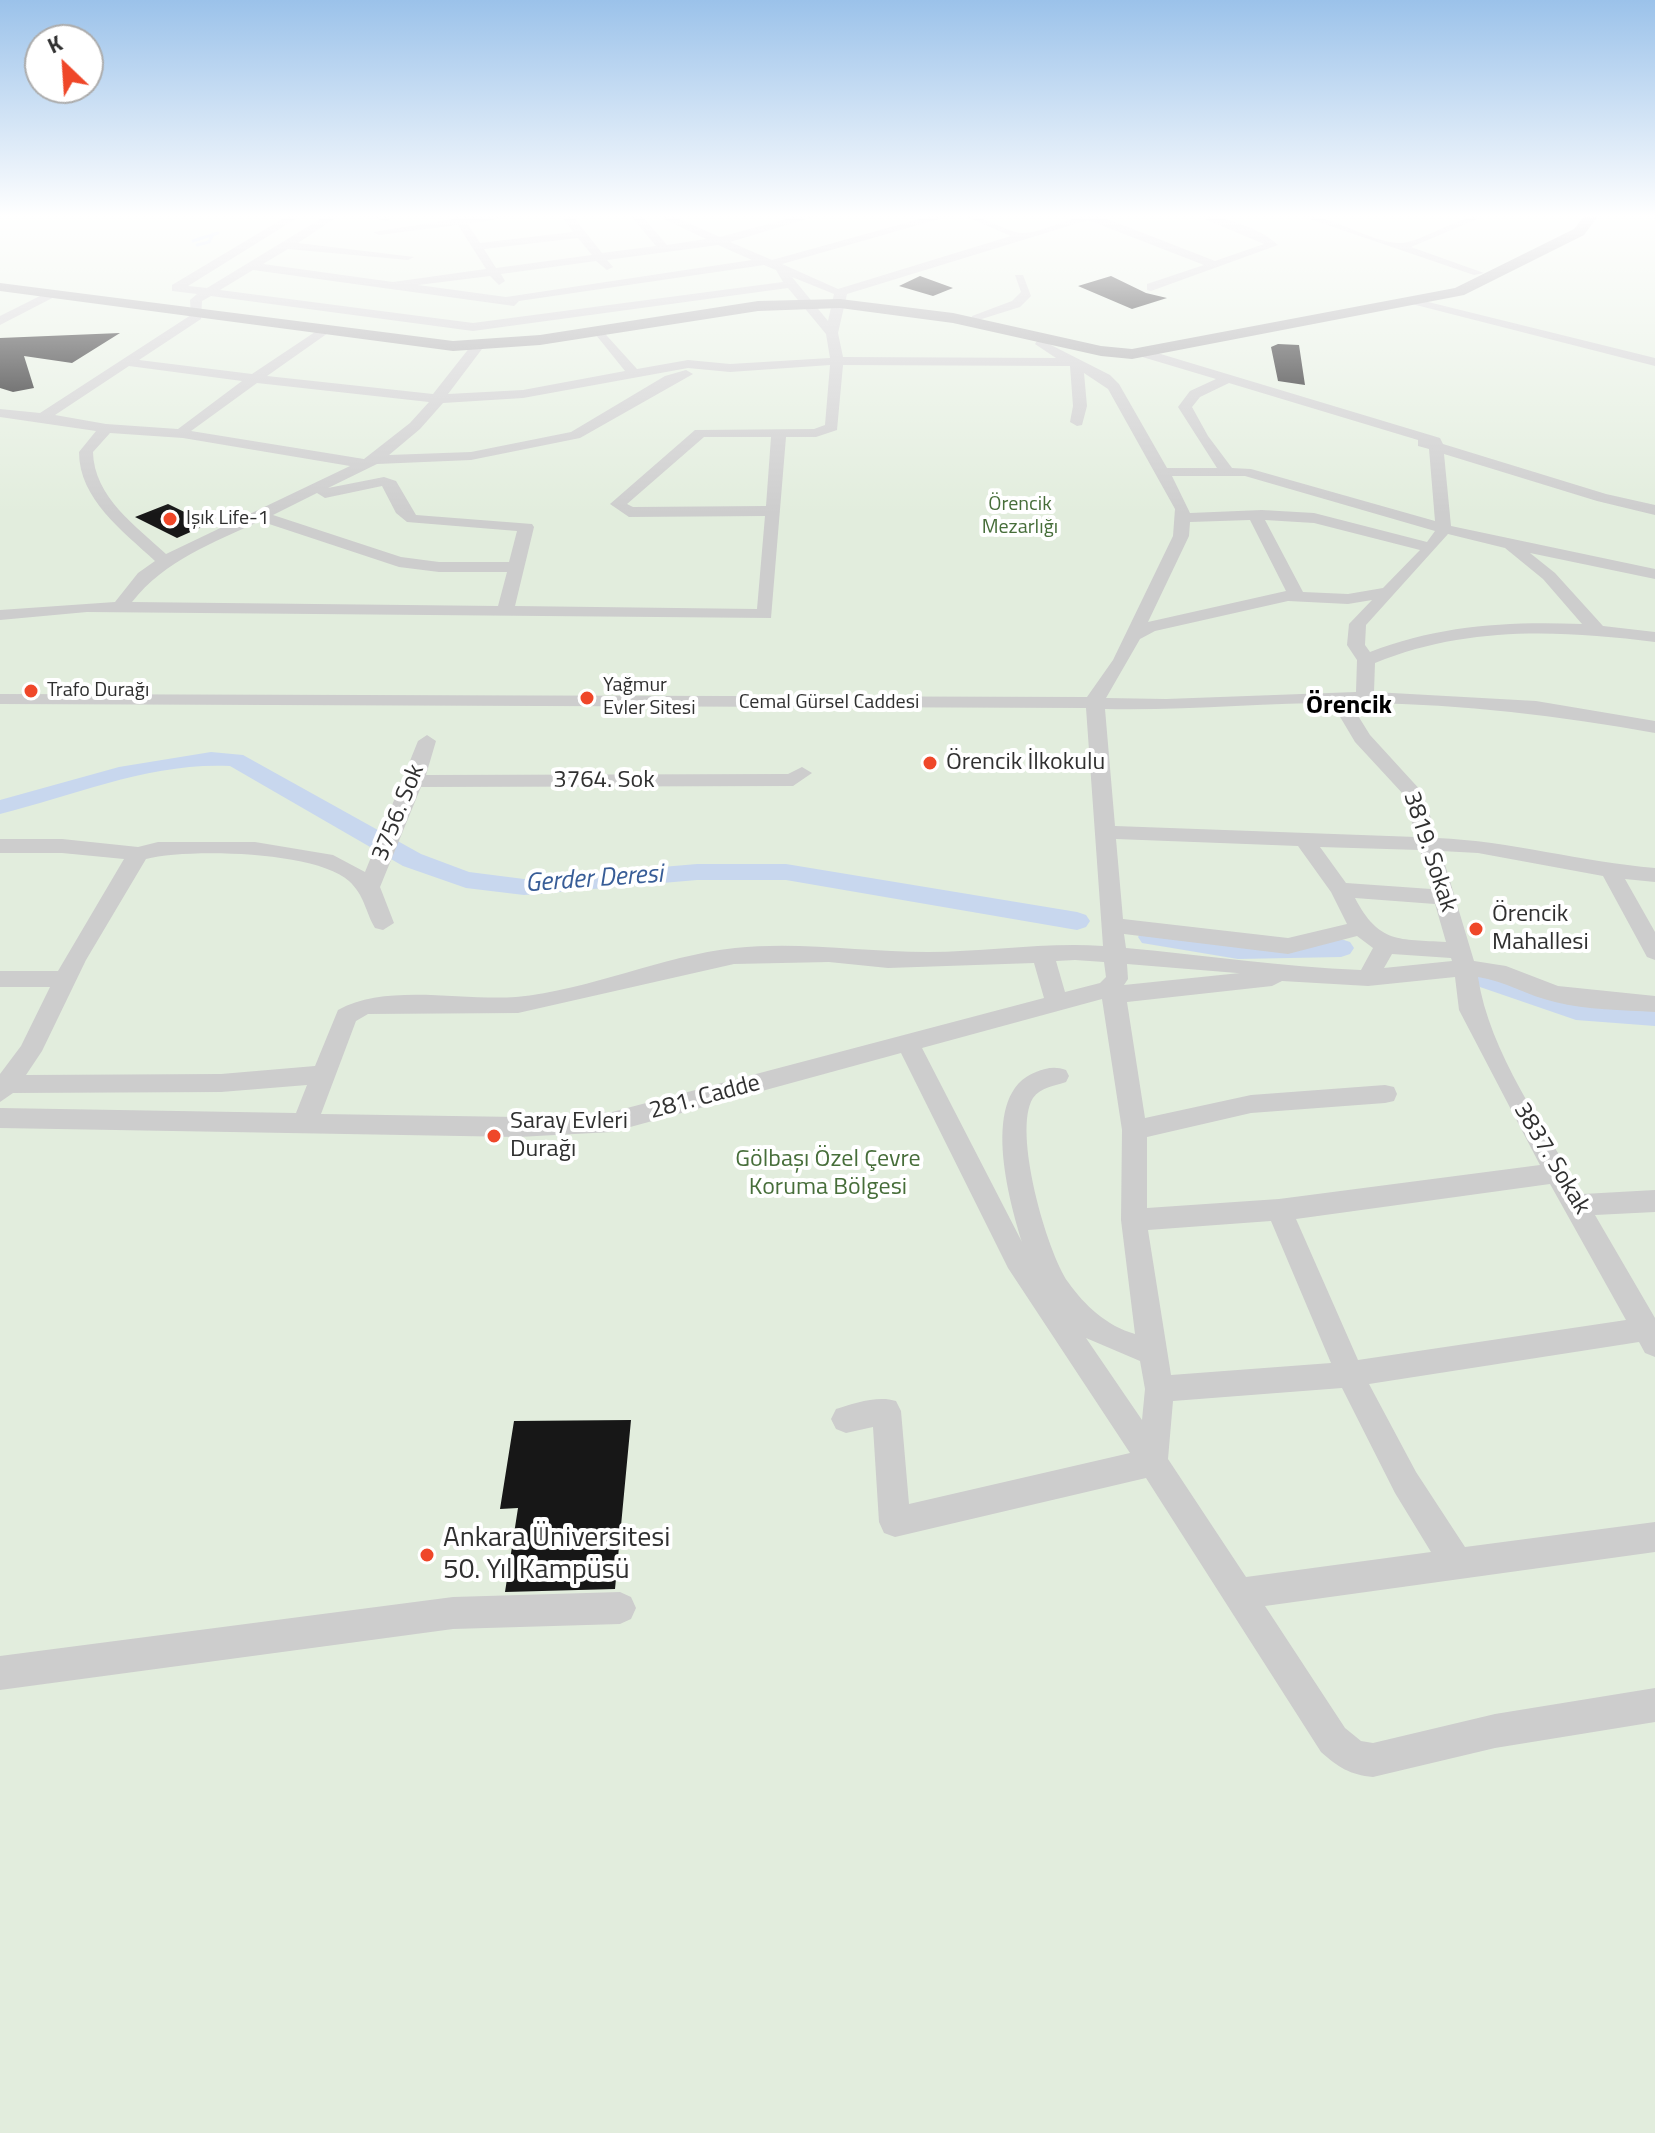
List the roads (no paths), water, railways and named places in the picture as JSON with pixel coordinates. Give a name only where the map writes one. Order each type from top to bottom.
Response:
[{"type":"main road","points":[[250,315],[324,330],[430,345],[479,345],[598,330],[682,315]]},
{"type":"main road","points":[[277,315],[441,337],[473,338],[644,315]]},
{"type":"main road","points":[[931,315],[1138,353],[1334,315]]},
{"type":"main road","points":[[949,315],[1035,335]]},
{"type":"main road","points":[[1138,353],[1332,315]]},
{"type":"street","points":[[43,417],[125,362],[186,315]]},
{"type":"street","points":[[371,315],[464,327],[574,315]]},
{"type":"street","points":[[499,324],[504,315]]},
{"type":"street","points":[[524,315],[529,321]]},
{"type":"street","points":[[814,315],[832,333]]},
{"type":"street","points":[[773,511],[629,512],[618,504],[700,433],[816,433],[832,427],[837,361],[832,333],[837,315]]},
{"type":"street","points":[[976,319],[987,315]]},
{"type":"street","points":[[1471,315],[1655,362]]},
{"type":"street","points":[[183,434],[186,427],[324,330]]},
{"type":"street","points":[[598,330],[633,373]]},
{"type":"street","points":[[1035,335],[1044,347],[1114,387],[1185,518],[1181,536],[1095,708],[1117,979],[1110,992],[1134,1130],[1134,1220],[1159,1389],[1153,1462]]},
{"type":"street","points":[[120,607],[144,576],[164,561],[256,514],[370,462],[415,426],[479,345]]},
{"type":"street","points":[[1179,346],[1187,366]]},
{"type":"street","points":[[1138,353],[1224,380]]},
{"type":"street","points":[[1138,353],[1145,360],[1435,441],[1444,529],[1431,548],[1384,593],[1358,624]]},
{"type":"street","points":[[125,362],[348,391],[438,399],[523,394],[688,364],[711,367],[837,361],[1076,363]]},
{"type":"street","points":[[1076,363],[1082,407],[1077,422]]},
{"type":"street","points":[[0,413],[106,428],[183,434],[370,462],[471,456],[575,435],[670,379],[711,367]]},
{"type":"street","points":[[1224,380],[1195,394],[1185,407],[1201,437],[1226,470]]},
{"type":"street","points":[[106,428],[86,452],[88,477],[99,495],[164,561]]},
{"type":"street","points":[[0,615],[62,607],[765,614],[779,432]]},
{"type":"street","points":[[1436,447],[1655,510]]},
{"type":"street","points":[[1162,472],[1246,472],[1444,529],[1655,574]]},
{"type":"street","points":[[277,504],[388,482],[412,519],[515,523],[526,527],[527,534],[515,567],[505,612]]},
{"type":"street","points":[[256,514],[399,562],[439,567],[515,567]]},
{"type":"street","points":[[1185,518],[1255,515],[1314,518],[1431,548]]},
{"type":"street","points":[[1255,515],[1297,596]]},
{"type":"street","points":[[1505,543],[1535,563],[1597,630]]},
{"type":"street","points":[[1366,660],[1428,639],[1527,623],[1546,607],[1556,587]]},
{"type":"street","points":[[1133,636],[1149,627],[1181,618],[1297,596],[1337,599],[1384,593]]},
{"type":"street","points":[[1337,599],[1355,608],[1358,624],[1356,645],[1366,660],[1365,697]]},
{"type":"street","points":[[1512,627],[1597,630],[1655,637]]},
{"type":"street","name":"Cemal Gürsel Caddesi","points":[[0,710],[862,716],[1365,697],[1536,707],[1655,727]]},
{"type":"street","name":"Cemal Gürsel Caddesi","points":[[0,699],[1345,710],[1538,720],[1655,740]]},
{"type":"street","name":"3819. Sokak","points":[[1345,710],[1362,738],[1413,793],[1431,844],[1463,959]]},
{"type":"street","name":"3756. Sok","points":[[370,885],[414,781],[427,741]]},
{"type":"street","name":"3764. Sok","points":[[414,781],[797,776]]},
{"type":"street","points":[[1105,832],[1491,848],[1610,871],[1655,875]]},
{"type":"street","points":[[1304,840],[1340,890],[1360,928],[1385,946],[1463,959],[1555,994],[1655,1004]]},
{"type":"street","points":[[0,846],[62,846],[138,854],[158,849],[300,852],[345,867],[370,885],[382,903],[383,923]]},
{"type":"street","points":[[2,1087],[30,1051],[66,979],[138,854]]},
{"type":"street","points":[[1610,871],[1655,952]]},
{"type":"street","points":[[1340,890],[1444,897]]},
{"type":"street","points":[[1112,925],[1288,946],[1360,928]]},
{"type":"street","points":[[1368,978],[1385,946]]},
{"type":"street","points":[[305,1123],[346,1016],[364,1006],[518,1005],[734,956],[829,954],[888,960],[1075,952],[1237,965],[1294,975],[1368,978],[1463,959]]},
{"type":"street","points":[[1043,954],[1057,1004]]},
{"type":"street","name":"3837. Sokak","points":[[1463,959],[1471,1010],[1481,1034],[1651,1336]]},
{"type":"street","name":"281. Cadde","points":[[0,1118],[518,1127],[612,1122],[907,1042],[1110,992],[1294,975]]},
{"type":"street","points":[[0,979],[66,979]]},
{"type":"street","points":[[907,1042],[1018,1260],[1333,1740],[1346,1753],[1361,1760],[1554,1720],[1655,1705]]},
{"type":"street","points":[[2,1087],[221,1083],[323,1075]]},
{"type":"street","points":[[1057,1076],[1030,1086],[1019,1100],[1016,1115],[1017,1154],[1037,1244],[1057,1289],[1099,1333],[1110,1341],[1152,1351]]},
{"type":"street","points":[[1134,1130],[1251,1104],[1385,1094]]},
{"type":"street","points":[[1134,1220],[1279,1210],[1557,1173]]},
{"type":"street","points":[[1579,1205],[1655,1201]]},
{"type":"street","points":[[1279,1210],[1351,1374],[1423,1517],[1459,1566]]},
{"type":"street","points":[[1159,1389],[1351,1374],[1651,1336]]},
{"type":"street","points":[[846,1419],[886,1411],[895,1522],[1153,1462]]},
{"type":"street","points":[[1238,1594],[1655,1537]]},
{"type":"street","points":[[0,1673],[453,1613],[620,1608]]},
{"type":"waterway","name":"Gerder Deresi","points":[[0,807],[151,766],[211,758],[235,760],[412,860],[466,880],[524,887],[697,872],[786,872],[1077,921]]},
{"type":"waterway","name":"Gerder Deresi","points":[[1151,937],[1238,950],[1341,948]]},
{"type":"waterway","name":"Gerder Deresi","points":[[1489,980],[1576,1010],[1655,1016]]},
{"type":"place","name":"Işık Life-1","points":[[170,519]]},
{"type":"place","name":"Trafo Durağı","points":[[31,691]]},
{"type":"place","name":"Yağmur Evler Sitesi","points":[[587,698]]},
{"type":"place","name":"Örencik İlkokulu","points":[[930,763]]},
{"type":"place","name":"Örencik Mahallesi","points":[[1476,929]]},
{"type":"place","name":"Saray Evleri Durağı","points":[[494,1136]]},
{"type":"place","name":"Ankara Üniversitesi 50. Yıl Kampüsü","points":[[427,1555]]},
{"type":"district","name":"Örencik","points":[[1349,707]]},
{"type":"park label","name":"Örencik Mezarlığı","points":[[1020,516]]},
{"type":"park label","name":"Gölbaşı Özel Çevre Koruma Bölgesi","points":[[828,1174]]}]
